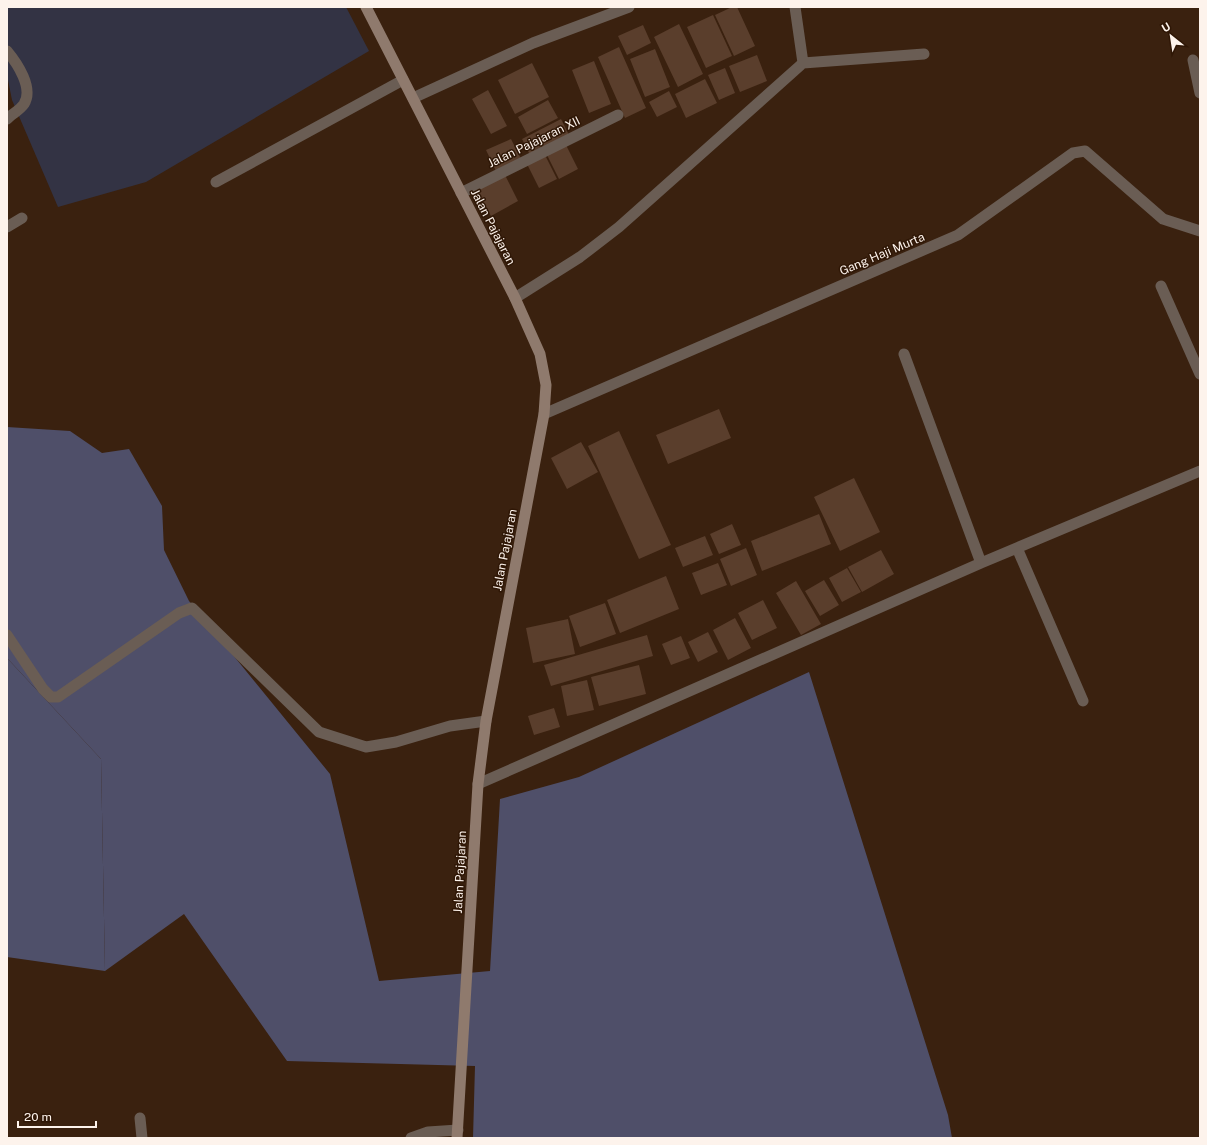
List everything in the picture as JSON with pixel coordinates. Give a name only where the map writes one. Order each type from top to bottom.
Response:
[{"type":"main road","name":"Jalan Pajajaran","points":[[366,7],[515,298],[540,354],[546,385],[544,414],[486,721],[478,784],[458,1134]]},
{"type":"street","points":[[413,98],[533,43],[629,7]]},
{"type":"street","points":[[795,7],[803,63]]},
{"type":"street","points":[[7,51],[16,62],[25,82],[27,95],[24,104],[7,119]]},
{"type":"street","points":[[515,298],[580,257],[619,227],[803,63],[924,54]]},
{"type":"street","points":[[1193,60],[1200,92]]},
{"type":"street","points":[[216,182],[403,80]]},
{"type":"street","name":"Jalan Pajajaran XII","points":[[461,193],[618,115]]},
{"type":"street","name":"Gang Haji Murta","points":[[544,414],[958,235],[1073,153],[1084,152],[1164,219],[1200,231]]},
{"type":"street","points":[[7,227],[22,218]]},
{"type":"street","points":[[1161,286],[1200,374]]},
{"type":"street","points":[[904,354],[981,563]]},
{"type":"street","points":[[478,784],[981,563],[1200,471]]},
{"type":"street","points":[[1017,548],[1083,701]]},
{"type":"street","points":[[7,635],[43,689],[51,697],[58,697],[179,613],[192,608],[319,732],[366,747],[396,742],[450,726],[486,721]]},
{"type":"street","points":[[140,1118],[142,1138]]},
{"type":"street","points":[[411,1138],[428,1132],[458,1134]]},
{"type":"shaded area","points":[[7,7],[346,7],[369,51],[146,182],[58,207],[12,100],[7,75]]},
{"type":"shaded area","points":[[7,427],[70,431],[102,453],[129,449],[162,506],[164,550],[189,601],[330,774],[379,981],[490,971],[500,799],[579,777],[809,672],[948,1115],[952,1138],[473,1138],[475,1066],[287,1061],[184,914],[105,971],[101,759],[7,658]]},
{"type":"shaded area","points":[[7,658],[101,759],[105,971],[7,957]]},
{"type":"building","points":[[732,7],[737,7],[755,46],[734,56],[715,15]]},
{"type":"building","points":[[713,15],[732,56],[706,68],[687,27]]},
{"type":"building","points":[[679,24],[703,74],[678,87],[654,37]]},
{"type":"building","points":[[643,25],[651,43],[627,55],[618,36]]},
{"type":"building","points":[[619,47],[646,108],[625,118],[598,57]]},
{"type":"building","points":[[655,49],[670,87],[645,97],[630,59]]},
{"type":"building","points":[[757,55],[767,81],[740,92],[729,66]]},
{"type":"building","points":[[594,61],[611,104],[589,113],[572,70]]},
{"type":"building","points":[[532,63],[549,97],[515,114],[498,80]]},
{"type":"building","points":[[725,68],[735,93],[719,100],[708,75]]},
{"type":"building","points":[[705,79],[717,103],[686,118],[675,94]]},
{"type":"building","points":[[488,90],[507,126],[491,134],[472,99]]},
{"type":"building","points":[[669,91],[677,107],[657,117],[649,102]]},
{"type":"building","points":[[548,100],[558,118],[527,134],[518,117]]},
{"type":"building","points":[[561,119],[570,137],[531,157],[522,139]]},
{"type":"building","points":[[511,139],[521,159],[496,171],[486,150]]},
{"type":"building","points":[[566,145],[578,169],[559,179],[547,155]]},
{"type":"building","points":[[545,155],[557,179],[539,188],[527,164]]},
{"type":"building","points":[[505,175],[518,201],[491,216],[477,190]]},
{"type":"building","points":[[719,409],[731,438],[668,464],[656,435]]},
{"type":"building","points":[[619,431],[671,545],[639,559],[588,446]]},
{"type":"building","points":[[581,442],[598,472],[567,489],[551,458]]},
{"type":"building","points":[[854,478],[880,532],[840,551],[814,497]]},
{"type":"building","points":[[819,514],[831,544],[762,571],[751,541]]},
{"type":"building","points":[[732,524],[741,545],[719,554],[710,534]]},
{"type":"building","points":[[705,536],[713,555],[683,567],[675,548]]},
{"type":"building","points":[[746,548],[757,575],[731,586],[720,559]]},
{"type":"building","points":[[881,550],[894,574],[862,592],[848,567]]},
{"type":"building","points":[[718,563],[727,585],[701,595],[692,573]]},
{"type":"building","points":[[847,568],[861,592],[842,602],[829,578]]},
{"type":"building","points":[[666,576],[679,609],[620,633],[607,600]]},
{"type":"building","points":[[824,580],[839,605],[820,616],[805,591]]},
{"type":"building","points":[[796,581],[821,624],[801,635],[776,593]]},
{"type":"building","points":[[763,600],[777,628],[752,640],[738,613]]},
{"type":"building","points":[[605,603],[616,634],[580,647],[569,616]]},
{"type":"building","points":[[735,618],[751,648],[728,660],[713,630]]},
{"type":"building","points":[[568,619],[575,654],[533,663],[526,628]]},
{"type":"building","points":[[708,632],[718,652],[698,662],[688,642]]},
{"type":"building","points":[[647,635],[653,656],[551,686],[544,665]]},
{"type":"building","points":[[681,636],[690,658],[671,665],[662,644]]},
{"type":"building","points":[[639,665],[646,694],[599,706],[591,677]]},
{"type":"building","points":[[587,680],[594,710],[567,716],[561,686]]},
{"type":"building","points":[[554,708],[560,727],[534,735],[528,716]]}]
